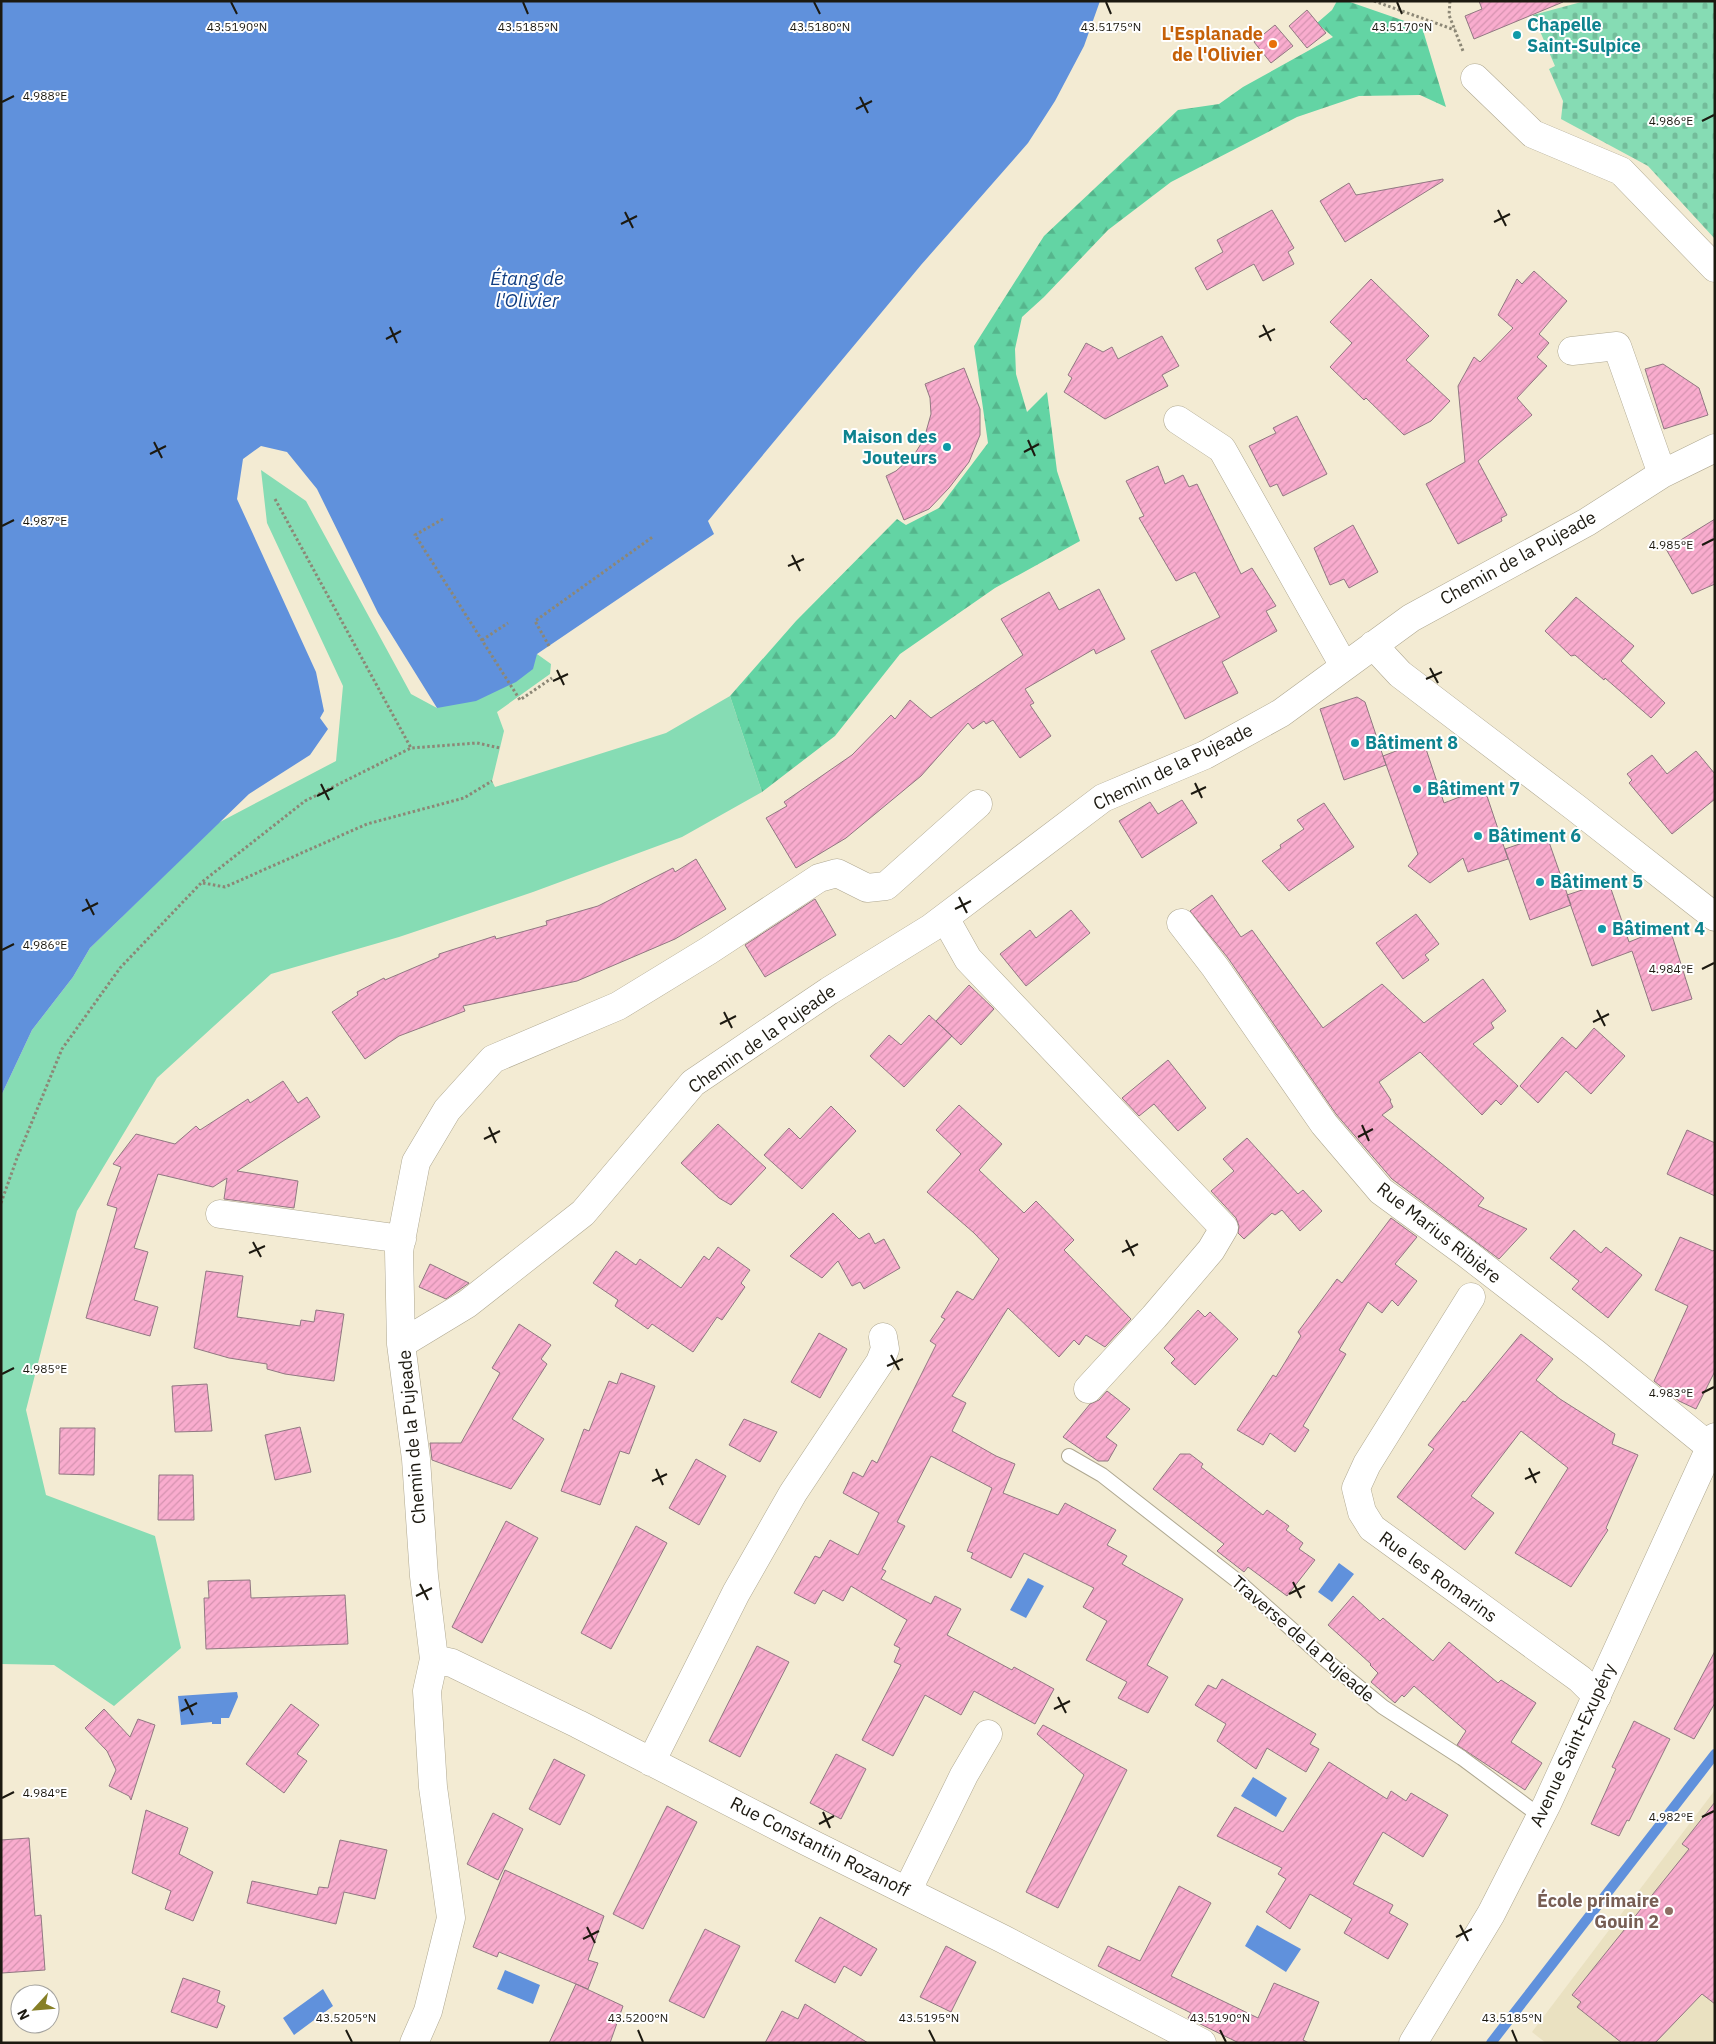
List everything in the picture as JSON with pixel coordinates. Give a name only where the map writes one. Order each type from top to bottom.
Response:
[{"type":"street","points":[[1474,78],[1533,134],[1621,171],[1715,268]]},
{"type":"street","points":[[1572,351],[1617,346],[1662,474]]},
{"type":"street","points":[[1178,420],[1222,449],[1344,666]]},
{"type":"street","name":"Chemin de la Pujeade","points":[[414,2043],[428,2011],[451,1918],[433,1787],[427,1691],[434,1659],[424,1576],[416,1459],[401,1344],[467,1304],[583,1212],[693,1083],[829,991],[945,918],[1103,798],[1205,755],[1281,713],[1411,618],[1587,522],[1662,474],[1715,448]]},
{"type":"street","points":[[1373,645],[1400,674],[1715,917]]},
{"type":"street","points":[[401,1344],[399,1251],[416,1162],[447,1110],[493,1060],[618,1006],[708,951],[819,878],[837,872],[867,888],[886,886],[978,804]]},
{"type":"street","points":[[945,918],[968,959],[1224,1228],[1212,1250],[1088,1389]]},
{"type":"street","name":"Rue Marius Ribière","points":[[1181,923],[1215,967],[1324,1124],[1381,1191],[1467,1254],[1712,1442]]},
{"type":"street","points":[[220,1214],[402,1239]]},
{"type":"street","name":"Rue les Romarins","points":[[1471,1297],[1367,1464],[1356,1488],[1362,1512],[1372,1528],[1580,1680],[1597,1696]]},
{"type":"street","points":[[651,1762],[736,1593],[793,1492],[880,1362],[885,1349],[883,1337]]},
{"type":"street","name":"Avenue Saint-Exupéry","points":[[1412,2043],[1491,1914],[1540,1818],[1712,1442]]},
{"type":"street","name":"Rue Constantin Rozanoff","points":[[434,1659],[460,1667],[651,1762],[1003,1939],[1202,2043]]},
{"type":"street","points":[[911,1894],[913,1879],[964,1775],[988,1734]]},
{"type":"lane","name":"Traverse de la Pujeade","points":[[1069,1456],[1102,1475],[1240,1583],[1327,1661],[1383,1707],[1462,1758],[1540,1818]]},
{"type":"path","points":[[1374,1],[1455,30]]},
{"type":"path","points":[[1450,1],[1449,15],[1474,78]]},
{"type":"path","points":[[275,500],[411,748]]},
{"type":"path","points":[[443,519],[415,534],[520,700],[552,678]]},
{"type":"path","points":[[549,646],[535,621],[654,536]]},
{"type":"path","points":[[482,640],[508,623]]},
{"type":"path","points":[[1,1202],[62,1049],[120,968],[202,882],[305,801],[411,748],[477,743],[500,748]]},
{"type":"path","points":[[202,882],[225,887],[368,824],[464,798],[492,781]]},
{"type":"shaded area","name":"École primaire Gouin 2","points":[[1715,1790],[1715,2043],[1546,2043],[1532,2032]]},
{"type":"green space","points":[[1337,1],[1347,1],[1422,27],[1446,107],[1420,95],[1359,96],[1297,117],[1171,182],[1108,230],[1044,297],[1022,317],[1015,349],[1016,374],[1027,412],[1047,392],[1057,471],[1080,541],[995,588],[900,654],[835,736],[762,792],[730,696],[796,621],[897,519],[906,525],[939,508],[988,443],[974,346],[1044,236],[1178,110],[1219,104],[1243,87],[1333,37],[1317,23],[1332,10]]},
{"type":"green space","points":[[1585,1],[1715,1],[1715,239],[1648,166],[1561,119],[1563,101],[1549,69],[1555,66],[1533,15]]},
{"type":"green space","points":[[261,470],[306,501],[411,694],[437,708],[537,654],[551,664],[550,674],[497,712],[504,731],[492,781],[495,787],[666,733],[730,696],[762,792],[682,837],[533,892],[399,937],[271,974],[157,1078],[77,1211],[26,1410],[46,1495],[155,1536],[181,1648],[114,1706],[54,1665],[1,1664],[1,1096],[32,1030],[73,977],[90,948],[218,823],[336,761],[343,686],[267,523]]},
{"type":"water","name":"Étang de l'Olivier","points":[[1,1],[1100,1],[1084,46],[1055,101],[1028,143],[921,265],[708,521],[714,534],[537,654],[533,669],[516,682],[476,701],[437,708],[378,613],[317,489],[287,452],[261,446],[243,459],[237,499],[316,672],[324,711],[320,718],[328,729],[310,755],[249,794],[90,948],[73,977],[32,1030],[1,1096]]},
{"type":"water","points":[[1339,1563],[1354,1574],[1332,1602],[1318,1592]]},
{"type":"water","points":[[1028,1578],[1044,1586],[1026,1618],[1010,1610]]},
{"type":"water","points":[[237,1692],[238,1697],[229,1718],[221,1718],[221,1724],[212,1724],[212,1722],[181,1725],[178,1696]]},
{"type":"water","points":[[1253,1777],[1287,1798],[1276,1817],[1241,1796]]},
{"type":"water","points":[[1257,1925],[1301,1949],[1286,1972],[1245,1946]]},
{"type":"water","points":[[505,1970],[540,1985],[533,2004],[497,1989]]},
{"type":"water","points":[[323,1989],[333,2006],[294,2035],[283,2018]]},
{"type":"building","points":[[1479,1],[1563,2],[1474,39],[1465,16],[1482,9]]},
{"type":"building","points":[[1307,10],[1326,33],[1307,48],[1289,26]]},
{"type":"building","name":"L'Esplanade de l'Olivier","points":[[1275,25],[1293,46],[1271,63],[1254,42]]},
{"type":"building","points":[[1443,179],[1443,181],[1345,242],[1320,201],[1349,183],[1356,195]]},
{"type":"building","points":[[1272,210],[1294,248],[1288,252],[1294,264],[1263,281],[1254,264],[1207,290],[1195,268],[1223,252],[1217,240]]},
{"type":"building","points":[[1534,271],[1567,301],[1539,334],[1549,343],[1537,357],[1547,366],[1517,398],[1532,415],[1478,461],[1507,515],[1501,518],[1502,521],[1458,544],[1426,484],[1465,462],[1458,386],[1474,357],[1480,362],[1513,328],[1498,315],[1517,279],[1522,284]]},
{"type":"building","points":[[1371,279],[1429,336],[1406,360],[1450,401],[1431,421],[1404,435],[1366,398],[1364,400],[1330,367],[1352,343],[1330,322]]},
{"type":"building","points":[[1162,336],[1179,366],[1162,375],[1168,386],[1105,419],[1064,392],[1072,378],[1068,375],[1086,343],[1103,352],[1112,347],[1118,359]]},
{"type":"building","points":[[1663,364],[1699,388],[1708,415],[1664,429],[1645,369]]},
{"type":"building","name":"Maison des Jouteurs","points":[[964,368],[980,409],[980,435],[969,462],[949,488],[929,509],[904,520],[886,476],[896,471],[914,455],[924,439],[931,414],[930,398],[925,384]]},
{"type":"building","points":[[1297,416],[1327,474],[1283,496],[1277,484],[1270,487],[1249,446],[1276,433],[1273,428]]},
{"type":"building","points":[[1158,466],[1165,484],[1183,475],[1189,487],[1197,484],[1241,574],[1252,568],[1276,606],[1266,611],[1277,631],[1222,662],[1238,693],[1185,719],[1151,651],[1220,617],[1195,572],[1176,581],[1139,518],[1144,516],[1126,481]]},
{"type":"building","points":[[1715,519],[1715,584],[1692,594],[1666,549]]},
{"type":"building","points":[[1353,525],[1378,572],[1349,588],[1344,579],[1330,585],[1314,548]]},
{"type":"building","points":[[1099,589],[1125,639],[1096,654],[1094,649],[1025,689],[1034,703],[1030,705],[1051,736],[1020,758],[993,720],[986,724],[984,721],[973,729],[968,723],[921,776],[846,838],[796,868],[766,818],[787,806],[784,802],[852,755],[891,715],[895,719],[910,700],[931,718],[1023,655],[1001,619],[1049,592],[1059,610]]},
{"type":"building","points":[[1576,597],[1634,646],[1621,661],[1665,703],[1651,718],[1605,678],[1604,680],[1575,655],[1571,656],[1545,631]]},
{"type":"building","name":"Bâtiment 8","points":[[1357,697],[1365,702],[1386,765],[1344,780],[1320,709]]},
{"type":"building","points":[[1417,743],[1426,749],[1444,803],[1478,790],[1487,796],[1508,859],[1468,872],[1463,858],[1430,883],[1408,866],[1418,854],[1383,756]]},
{"type":"building","points":[[1696,751],[1715,774],[1715,799],[1672,834],[1629,783],[1632,780],[1627,774],[1652,755],[1667,774]]},
{"type":"building","points":[[1182,800],[1197,823],[1142,858],[1119,821],[1150,802],[1158,814]]},
{"type":"building","points":[[1324,803],[1354,847],[1289,891],[1262,861],[1281,848],[1280,845],[1304,829],[1297,820]]},
{"type":"building","name":"Bâtiment 5","points":[[1540,837],[1549,842],[1571,905],[1530,920],[1505,849]]},
{"type":"building","points":[[696,859],[726,909],[675,939],[577,981],[463,1006],[465,1011],[399,1036],[365,1059],[332,1012],[358,995],[357,992],[384,978],[385,980],[439,957],[439,954],[495,936],[496,939],[547,925],[546,921],[598,906],[673,868],[675,872]]},
{"type":"building","points":[[1603,883],[1611,889],[1629,942],[1669,926],[1692,999],[1652,1011],[1632,951],[1592,966],[1567,895]]},
{"type":"building","points":[[1212,895],[1241,937],[1252,930],[1323,1028],[1382,984],[1424,1023],[1483,979],[1506,1011],[1491,1023],[1494,1028],[1473,1044],[1518,1086],[1501,1105],[1496,1100],[1482,1115],[1420,1052],[1379,1082],[1391,1100],[1393,1107],[1382,1115],[1484,1198],[1478,1206],[1527,1229],[1499,1259],[1392,1179],[1336,1114],[1228,958],[1190,911]]},
{"type":"building","points":[[815,899],[836,935],[765,977],[745,945]]},
{"type":"building","points":[[1071,910],[1090,933],[1026,986],[1000,954],[1030,930],[1036,938]]},
{"type":"building","points":[[1416,914],[1439,944],[1425,955],[1429,960],[1403,979],[1376,943]]},
{"type":"building","points":[[969,985],[994,1009],[961,1045],[936,1021]]},
{"type":"building","points":[[929,1015],[952,1036],[904,1087],[870,1056],[889,1035],[901,1045]]},
{"type":"building","points":[[1594,1028],[1625,1056],[1591,1094],[1566,1071],[1538,1103],[1520,1086],[1562,1037],[1576,1049]]},
{"type":"building","points":[[1168,1060],[1206,1108],[1178,1131],[1154,1104],[1139,1116],[1122,1098]]},
{"type":"building","points":[[283,1081],[298,1103],[307,1097],[320,1117],[237,1171],[298,1181],[294,1208],[224,1199],[227,1178],[213,1187],[158,1174],[134,1248],[148,1252],[134,1300],[158,1307],[150,1336],[86,1318],[117,1208],[107,1205],[121,1167],[113,1164],[136,1134],[175,1144],[196,1126],[200,1130],[248,1099],[250,1103]]},
{"type":"building","points":[[959,1105],[1002,1144],[979,1170],[1024,1213],[1036,1201],[1074,1240],[1064,1250],[1131,1319],[1105,1347],[1086,1335],[1079,1345],[1074,1340],[1059,1357],[1008,1308],[952,1396],[966,1403],[952,1431],[996,1456],[1015,1464],[1003,1493],[1058,1515],[1065,1503],[1116,1530],[1107,1545],[1127,1556],[1122,1564],[1183,1599],[1147,1665],[1168,1677],[1148,1713],[1118,1698],[1127,1682],[1086,1660],[1107,1621],[1083,1607],[1094,1588],[1024,1553],[1011,1578],[971,1558],[973,1553],[967,1551],[992,1488],[931,1456],[897,1522],[905,1526],[882,1569],[886,1571],[881,1579],[931,1604],[935,1596],[961,1609],[947,1635],[1012,1670],[1014,1667],[1054,1689],[1035,1724],[974,1691],[961,1715],[925,1695],[893,1756],[862,1740],[901,1665],[894,1662],[900,1648],[894,1645],[907,1620],[851,1586],[843,1601],[823,1590],[815,1604],[794,1593],[815,1556],[820,1558],[830,1540],[858,1555],[879,1513],[843,1493],[853,1472],[863,1477],[872,1460],[877,1463],[936,1345],[930,1341],[945,1319],[941,1317],[957,1291],[973,1300],[999,1259],[974,1233],[927,1192],[961,1154],[936,1130]]},
{"type":"building","points":[[831,1106],[856,1131],[802,1189],[764,1155],[789,1128],[800,1139]]},
{"type":"building","points":[[718,1124],[766,1168],[731,1205],[719,1198],[681,1163]]},
{"type":"building","points":[[1687,1130],[1715,1143],[1715,1196],[1667,1174]]},
{"type":"building","points":[[1247,1138],[1298,1194],[1303,1190],[1322,1211],[1300,1231],[1282,1210],[1275,1215],[1272,1213],[1244,1239],[1238,1233],[1239,1226],[1236,1218],[1211,1191],[1234,1171],[1223,1159]]},
{"type":"building","points":[[833,1213],[859,1239],[869,1233],[875,1244],[884,1239],[900,1268],[864,1289],[860,1282],[852,1286],[838,1261],[822,1278],[790,1256]]},
{"type":"building","points":[[1391,1218],[1417,1237],[1395,1264],[1417,1281],[1398,1306],[1392,1300],[1382,1313],[1368,1302],[1339,1350],[1346,1354],[1303,1426],[1309,1430],[1295,1452],[1270,1433],[1263,1445],[1237,1430],[1273,1375],[1276,1377],[1301,1336],[1298,1332],[1337,1279],[1342,1283]]},
{"type":"building","points":[[1574,1230],[1601,1253],[1606,1247],[1642,1275],[1608,1318],[1572,1289],[1579,1281],[1550,1258]]},
{"type":"building","points":[[1680,1237],[1713,1251],[1715,1249],[1715,1371],[1696,1409],[1679,1401],[1654,1381],[1688,1306],[1655,1290]]},
{"type":"building","points":[[718,1247],[750,1270],[741,1283],[745,1287],[722,1320],[717,1317],[693,1352],[652,1324],[648,1329],[615,1306],[618,1300],[593,1283],[616,1251],[636,1265],[640,1259],[681,1288],[704,1256],[709,1260]]},
{"type":"building","points":[[430,1264],[469,1283],[446,1299],[419,1287]]},
{"type":"building","points":[[206,1271],[243,1276],[237,1317],[300,1326],[301,1320],[314,1322],[316,1310],[344,1314],[334,1381],[285,1374],[267,1369],[267,1364],[229,1358],[194,1348]]},
{"type":"building","points":[[1198,1310],[1205,1317],[1210,1312],[1238,1339],[1195,1385],[1171,1363],[1175,1359],[1164,1348]]},
{"type":"building","points":[[519,1324],[551,1345],[541,1359],[547,1364],[512,1419],[544,1439],[511,1489],[432,1460],[430,1443],[461,1443],[500,1373],[492,1368]]},
{"type":"building","points":[[819,1333],[847,1349],[820,1398],[791,1382]]},
{"type":"building","points":[[1521,1334],[1553,1359],[1536,1380],[1560,1399],[1615,1434],[1612,1444],[1638,1455],[1606,1528],[1608,1530],[1571,1587],[1515,1553],[1568,1468],[1521,1431],[1471,1496],[1494,1513],[1465,1550],[1397,1497],[1434,1449],[1428,1445]]},
{"type":"building","points":[[621,1373],[655,1386],[629,1454],[620,1451],[600,1505],[561,1491],[584,1429],[589,1431],[609,1381],[617,1384]]},
{"type":"building","points":[[207,1384],[212,1431],[175,1432],[172,1386]]},
{"type":"building","points":[[1107,1391],[1130,1409],[1106,1437],[1117,1445],[1108,1461],[1098,1461],[1063,1437],[1090,1404],[1099,1400]]},
{"type":"building","points":[[744,1419],[777,1432],[760,1462],[729,1445]]},
{"type":"building","points":[[300,1427],[311,1472],[275,1480],[265,1435]]},
{"type":"building","points":[[60,1428],[95,1428],[94,1475],[59,1474]]},
{"type":"building","points":[[1180,1454],[1190,1454],[1203,1464],[1201,1467],[1263,1515],[1267,1510],[1289,1526],[1286,1530],[1303,1543],[1299,1549],[1315,1560],[1287,1596],[1248,1567],[1244,1572],[1217,1551],[1224,1544],[1153,1489]]},
{"type":"building","points":[[696,1459],[726,1476],[699,1525],[669,1508]]},
{"type":"building","points":[[159,1475],[193,1475],[194,1520],[158,1520]]},
{"type":"building","points":[[506,1521],[538,1538],[482,1643],[452,1627]]},
{"type":"building","points":[[636,1526],[667,1543],[611,1649],[581,1633]]},
{"type":"building","points":[[250,1580],[251,1598],[345,1595],[348,1644],[206,1649],[204,1598],[209,1598],[208,1581]]},
{"type":"building","points":[[1353,1596],[1380,1621],[1383,1618],[1433,1661],[1449,1642],[1498,1683],[1501,1680],[1536,1703],[1511,1742],[1542,1763],[1525,1790],[1457,1745],[1466,1731],[1414,1686],[1404,1697],[1402,1695],[1395,1703],[1371,1682],[1378,1673],[1371,1664],[1328,1625]]},
{"type":"building","points":[[757,1646],[789,1662],[740,1757],[709,1741]]},
{"type":"building","points":[[1715,1651],[1715,1703],[1694,1739],[1674,1729]]},
{"type":"building","points":[[1222,1679],[1316,1734],[1310,1744],[1319,1749],[1306,1772],[1267,1748],[1256,1769],[1217,1741],[1226,1724],[1195,1705],[1208,1685],[1216,1689]]},
{"type":"building","points":[[291,1704],[319,1725],[297,1754],[307,1761],[284,1793],[246,1764]]},
{"type":"building","points":[[104,1709],[130,1737],[138,1719],[155,1725],[131,1800],[129,1796],[109,1786],[116,1770],[107,1751],[85,1728]]},
{"type":"building","points":[[1634,1721],[1670,1739],[1629,1821],[1627,1820],[1619,1836],[1591,1824],[1616,1769],[1612,1767]]},
{"type":"building","points":[[1043,1725],[1127,1770],[1058,1908],[1026,1892],[1084,1775],[1037,1734]]},
{"type":"building","points":[[836,1754],[866,1769],[841,1819],[810,1803]]},
{"type":"building","points":[[554,1759],[585,1775],[560,1825],[529,1809]]},
{"type":"building","points":[[1329,1762],[1387,1799],[1391,1791],[1406,1801],[1411,1793],[1448,1815],[1423,1857],[1383,1832],[1353,1884],[1393,1905],[1389,1913],[1408,1924],[1388,1959],[1344,1933],[1352,1919],[1310,1894],[1290,1929],[1266,1912],[1286,1879],[1278,1874],[1282,1868],[1217,1836],[1235,1807],[1283,1832]]},
{"type":"building","name":"École primaire Gouin 2","points":[[1715,1802],[1715,2004],[1702,1994],[1655,2043],[1622,2043],[1577,2007],[1581,2002],[1572,1995],[1689,1849],[1682,1844]]},
{"type":"building","points":[[667,1806],[697,1822],[643,1929],[613,1914]]},
{"type":"building","points":[[146,1810],[188,1828],[179,1854],[213,1872],[193,1921],[165,1909],[171,1891],[132,1873]]},
{"type":"building","points":[[493,1813],[523,1829],[498,1880],[467,1864]]},
{"type":"building","points":[[29,1838],[35,1916],[41,1915],[45,1970],[2,1973],[1,1840]]},
{"type":"building","points":[[340,1840],[387,1850],[375,1899],[344,1892],[336,1924],[247,1903],[252,1881],[317,1895],[319,1887],[328,1888]]},
{"type":"building","points":[[505,1870],[604,1916],[588,1960],[598,1963],[588,1989],[499,1952],[497,1957],[473,1947]]},
{"type":"building","points":[[1179,1886],[1211,1903],[1171,1976],[1258,2018],[1274,1983],[1319,2002],[1303,2040],[1309,2043],[1239,2043],[1188,2018],[1191,2013],[1098,1966],[1108,1946],[1140,1961]]},
{"type":"building","points":[[820,1917],[877,1949],[861,1976],[844,1966],[835,1983],[795,1961]]},
{"type":"building","points":[[705,1929],[740,1946],[704,2018],[669,2001]]},
{"type":"building","points":[[946,1946],[976,1962],[951,2012],[920,1997]]},
{"type":"building","points":[[183,1978],[220,1991],[217,2002],[225,2006],[217,2028],[171,2012]]},
{"type":"building","points":[[576,1984],[623,2006],[610,2043],[549,2043]]},
{"type":"building","points":[[805,2004],[868,2043],[765,2043],[782,2011],[798,2019]]},
{"type":"waterway","points":[[1491,2043],[1715,1754]]},
{"type":"place","name":"Chapelle Saint-Sulpice","points":[[1517,35]]},
{"type":"place","name":"L'Esplanade de l'Olivier","points":[[1273,44]]},
{"type":"place","name":"Maison des Jouteurs","points":[[947,447]]},
{"type":"place","name":"Bâtiment 8","points":[[1355,743]]},
{"type":"place","name":"Bâtiment 7","points":[[1417,789]]},
{"type":"place","name":"Bâtiment 6","points":[[1478,836]]},
{"type":"place","name":"Bâtiment 5","points":[[1540,882]]},
{"type":"place","name":"Bâtiment 4","points":[[1602,929]]},
{"type":"place","name":"École primaire Gouin 2","points":[[1669,1911]]}]
